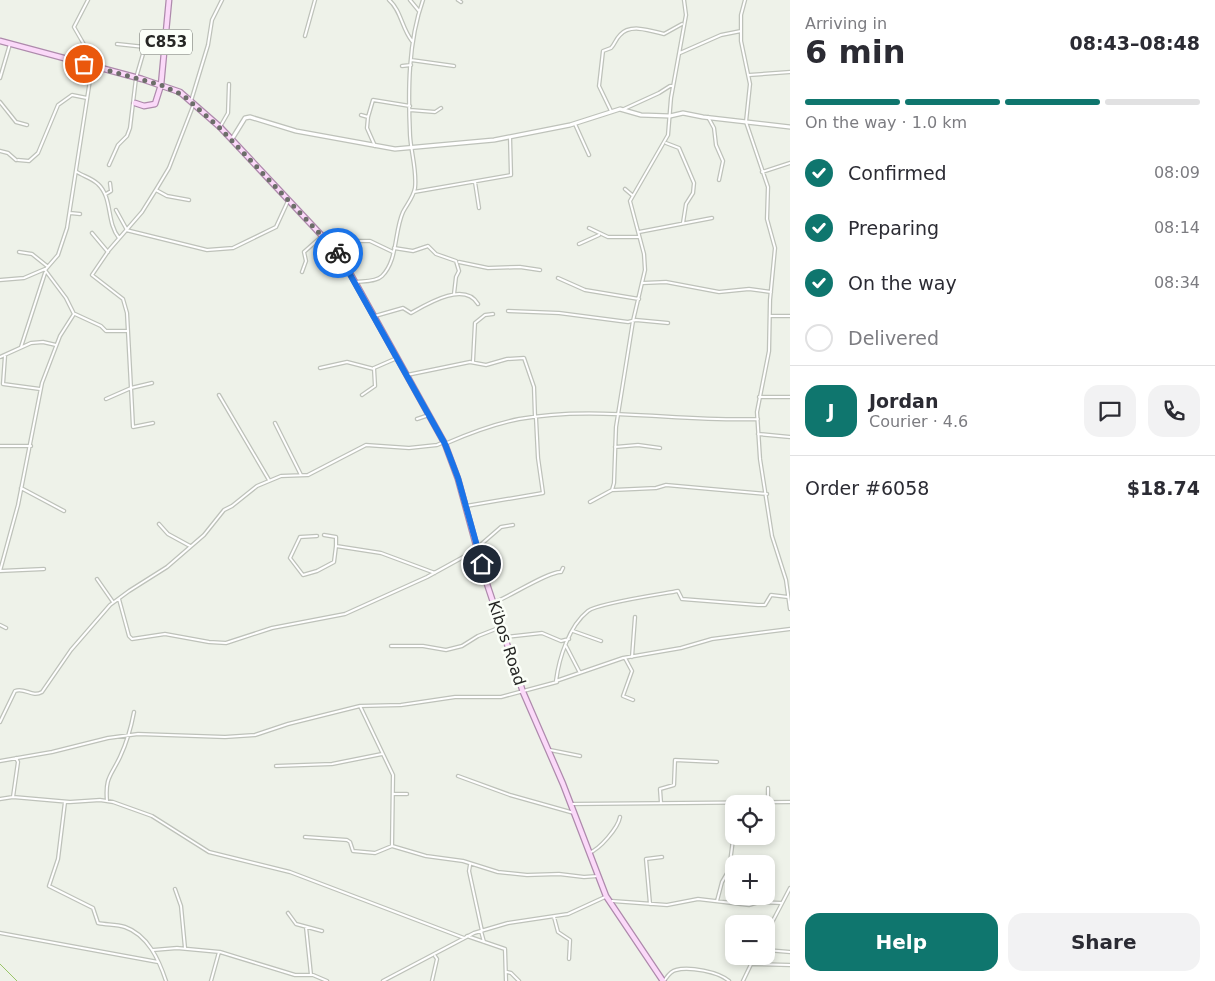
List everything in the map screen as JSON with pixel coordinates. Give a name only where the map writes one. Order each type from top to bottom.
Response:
[{"type":"main road","name":"C853","points":[[161,85],[170,0]]},
{"type":"main road","name":"Kibos Road","points":[[0,41],[176,90],[193,102],[220,128],[289,199],[323,235],[345,264],[444,443],[466,506],[493,602],[523,692],[574,813],[606,896],[663,981]]},
{"type":"main road","points":[[135,103],[144,106],[154,104],[161,85]]},
{"type":"street","points":[[84,64],[86,48],[74,30],[80,12],[88,0]]},
{"type":"street","points":[[153,423],[133,427],[127,312],[122,297],[92,276],[156,190],[169,168],[193,102],[208,45],[212,20],[222,0]]},
{"type":"street","points":[[305,36],[315,0]]},
{"type":"street","points":[[389,0],[396,8],[406,34],[412,41]]},
{"type":"street","points":[[410,0],[419,11]]},
{"type":"street","points":[[356,282],[381,278],[390,263],[403,212],[414,192],[415,172],[410,110],[411,60],[412,41],[419,11],[424,0]]},
{"type":"street","points":[[612,490],[618,415],[633,321],[643,283],[644,254],[630,203],[632,195],[665,143],[670,128],[673,86],[680,53],[682,24],[686,15],[684,0]]},
{"type":"street","points":[[745,0],[741,15],[741,31],[744,64],[749,75],[746,122],[768,187],[767,219],[776,248],[771,292],[769,351],[759,397],[758,434],[760,466],[767,494],[772,536],[790,610]]},
{"type":"street","points":[[611,112],[599,86],[603,51],[611,48],[614,41],[624,32],[644,29],[664,34],[682,24]]},
{"type":"street","points":[[680,53],[722,35],[741,31]]},
{"type":"street","points":[[0,78],[10,44]]},
{"type":"street","points":[[109,165],[118,145],[128,133],[135,103],[137,78],[145,47],[118,44]]},
{"type":"street","points":[[411,60],[454,66]]},
{"type":"street","points":[[402,66],[412,64]]},
{"type":"street","points":[[0,280],[24,278],[45,269],[55,259],[62,245],[77,172],[92,66]]},
{"type":"street","points":[[749,75],[790,72]]},
{"type":"street","points":[[220,128],[228,114],[229,84]]},
{"type":"street","points":[[231,140],[245,118],[250,117],[296,131],[375,146],[412,149],[510,137],[575,124],[624,109],[673,86]]},
{"type":"street","points":[[0,151],[8,153],[17,160],[29,162],[38,153],[58,105],[72,95],[87,98]]},
{"type":"street","points":[[375,146],[367,128],[373,100],[410,106]]},
{"type":"street","points":[[0,102],[16,122],[26,125]]},
{"type":"street","points":[[410,110],[435,112],[441,108]]},
{"type":"street","points":[[624,109],[641,115],[670,116],[683,113],[708,118],[790,127]]},
{"type":"street","points":[[361,115],[368,117]]},
{"type":"street","points":[[708,118],[714,128],[717,148],[723,161],[719,180]]},
{"type":"street","points":[[575,124],[589,155]]},
{"type":"street","points":[[414,192],[512,174],[510,137]]},
{"type":"street","points":[[665,143],[679,148],[686,168],[694,180],[694,190],[686,204],[683,223]]},
{"type":"street","points":[[762,172],[790,163]]},
{"type":"street","points":[[77,172],[97,183],[106,194],[112,226],[119,238]]},
{"type":"street","points":[[475,182],[479,208]]},
{"type":"street","points":[[106,194],[111,191],[110,184]]},
{"type":"street","points":[[625,189],[632,195]]},
{"type":"street","points":[[156,190],[167,196],[189,200]]},
{"type":"street","points":[[116,210],[127,230],[211,250],[233,248],[276,227],[289,199]]},
{"type":"street","points":[[70,213],[80,214]]},
{"type":"street","points":[[638,232],[712,218]]},
{"type":"street","points":[[589,228],[599,235],[615,238],[639,237]]},
{"type":"street","points":[[92,233],[108,252]]},
{"type":"street","points":[[328,241],[339,234],[349,241],[370,241],[393,252]]},
{"type":"street","points":[[302,272],[306,261],[304,252],[323,235]]},
{"type":"street","points":[[579,244],[599,235]]},
{"type":"street","points":[[394,248],[412,251],[428,246],[436,254],[457,262],[488,268],[520,267],[540,270]]},
{"type":"street","points":[[19,252],[32,254],[48,266]]},
{"type":"street","points":[[454,294],[456,277],[460,271],[457,262]]},
{"type":"street","points":[[21,347],[45,269]]},
{"type":"street","points":[[45,273],[58,286],[74,314],[100,326],[106,331],[127,331]]},
{"type":"street","points":[[558,278],[586,290],[639,299]]},
{"type":"street","points":[[643,283],[666,282],[719,292],[749,289],[771,292]]},
{"type":"street","points":[[374,316],[403,308],[411,313],[423,305],[454,294],[465,295],[478,304]]},
{"type":"street","points":[[508,312],[559,312],[633,321],[668,322]]},
{"type":"street","points":[[44,569],[0,571],[21,488],[40,388],[56,345],[74,314]]},
{"type":"street","points":[[473,362],[475,322],[485,315],[493,314]]},
{"type":"street","points":[[770,316],[790,316]]},
{"type":"street","points":[[0,357],[21,347],[43,342],[56,345]]},
{"type":"street","points":[[5,356],[3,384],[40,388]]},
{"type":"street","points":[[320,368],[347,362],[374,369],[397,358]]},
{"type":"street","points":[[406,375],[473,362],[486,365],[508,358],[525,358],[535,391],[538,458],[543,494],[466,506]]},
{"type":"street","points":[[362,395],[375,386],[374,369]]},
{"type":"street","points":[[106,399],[131,388],[152,382]]},
{"type":"street","points":[[219,395],[270,480]]},
{"type":"street","points":[[759,397],[790,397]]},
{"type":"street","points":[[417,419],[429,414]]},
{"type":"street","points":[[0,722],[15,691],[19,690],[35,695],[42,692],[88,629],[114,602],[167,567],[206,532],[208,526],[226,508],[232,506],[257,486],[270,480],[281,476],[315,472],[366,445],[409,448],[438,445],[504,423],[536,417],[618,415],[758,418]]},
{"type":"street","points":[[275,423],[300,475]]},
{"type":"street","points":[[758,434],[790,437]]},
{"type":"street","points":[[614,447],[638,445],[660,448]]},
{"type":"street","points":[[0,446],[30,446]]},
{"type":"street","points":[[590,502],[612,490],[656,488],[666,485],[767,494]]},
{"type":"street","points":[[21,488],[64,511]]},
{"type":"street","points":[[159,524],[168,534],[190,546]]},
{"type":"street","points":[[119,598],[129,636],[132,639],[165,634],[226,643],[272,628],[345,614],[434,573],[478,548],[501,527],[513,525]]},
{"type":"street","points":[[317,536],[300,537],[290,555],[290,558],[303,575],[318,572],[334,562],[336,537],[324,535]]},
{"type":"street","points":[[336,546],[381,553],[434,573]]},
{"type":"street","points":[[0,548],[6,549]]},
{"type":"street","points":[[493,602],[520,591],[546,576],[561,572],[563,568]]},
{"type":"street","points":[[97,579],[114,602]]},
{"type":"street","points":[[558,682],[556,678],[569,639],[578,623],[592,609],[678,592],[682,599],[758,605],[765,605],[771,595],[788,596]]},
{"type":"street","points":[[632,657],[635,617]]},
{"type":"street","points":[[0,625],[6,628]]},
{"type":"street","points":[[391,646],[423,646],[446,650],[462,646],[480,635],[501,627]]},
{"type":"street","points":[[0,761],[52,752],[108,738],[162,734],[225,737],[255,735],[288,724],[360,706],[401,705],[455,697],[492,698],[558,682],[625,658],[681,648],[712,639],[790,629]]},
{"type":"street","points":[[574,631],[601,641]]},
{"type":"street","points":[[504,637],[542,633],[561,641],[569,639]]},
{"type":"street","points":[[566,646],[580,673]]},
{"type":"street","points":[[625,658],[632,671],[623,696],[633,700]]},
{"type":"street","points":[[360,706],[393,773],[392,846]]},
{"type":"street","points":[[107,801],[109,774],[119,759],[129,736],[134,712]]},
{"type":"street","points":[[548,750],[580,756]]},
{"type":"street","points":[[276,766],[332,764],[382,754]]},
{"type":"street","points":[[13,797],[18,762],[16,758]]},
{"type":"street","points":[[661,803],[660,789],[674,784],[675,760],[717,762]]},
{"type":"street","points":[[458,776],[510,795],[574,813]]},
{"type":"street","points":[[768,788],[768,795]]},
{"type":"street","points":[[394,794],[407,794]]},
{"type":"street","points":[[0,799],[13,797],[65,802],[107,801],[152,816],[208,852],[290,872],[466,937],[505,949],[506,981]]},
{"type":"street","points":[[65,802],[58,859],[49,886],[93,908],[98,923],[127,928],[153,950],[166,981]]},
{"type":"street","points":[[570,804],[725,802]]},
{"type":"street","points":[[775,802],[790,802]]},
{"type":"street","points":[[590,853],[602,845],[618,823],[620,817]]},
{"type":"street","points":[[305,836],[346,840],[350,842],[353,851],[365,853],[375,853],[392,846],[498,872],[527,875],[598,876]]},
{"type":"street","points":[[717,901],[724,878],[728,873],[732,845]]},
{"type":"street","points":[[650,904],[646,859],[662,857]]},
{"type":"street","points":[[470,864],[469,871],[484,942]]},
{"type":"street","points":[[775,917],[790,888]]},
{"type":"street","points":[[175,889],[181,906],[186,948]]},
{"type":"street","points":[[383,981],[434,956],[466,937],[508,923],[554,917],[574,912],[606,896]]},
{"type":"street","points":[[610,902],[667,905],[692,899],[749,904],[759,902],[782,903]]},
{"type":"street","points":[[288,913],[294,923],[322,931]]},
{"type":"street","points":[[554,917],[558,932],[571,942],[569,958]]},
{"type":"street","points":[[306,927],[311,975]]},
{"type":"street","points":[[0,933],[158,962]]},
{"type":"street","points":[[153,950],[186,948],[220,952],[295,975],[311,975],[327,981]]},
{"type":"street","points":[[775,951],[790,952]]},
{"type":"street","points":[[211,981],[220,952]]},
{"type":"street","points":[[432,981],[437,958],[434,956]]},
{"type":"street","points":[[743,981],[751,965]]},
{"type":"street","points":[[775,965],[790,965]]},
{"type":"street","points":[[663,981],[672,972],[679,970],[712,972],[729,981]]},
{"type":"street","points":[[506,972],[511,973],[518,981]]},
{"type":"waterway","points":[[0,964],[17,981]]},
{"type":"way so far","points":[[84,64],[142,79],[176,90],[183,95],[220,128],[338,253]]},
{"type":"route","points":[[338,253],[445,444],[458,478],[482,564]]}]
